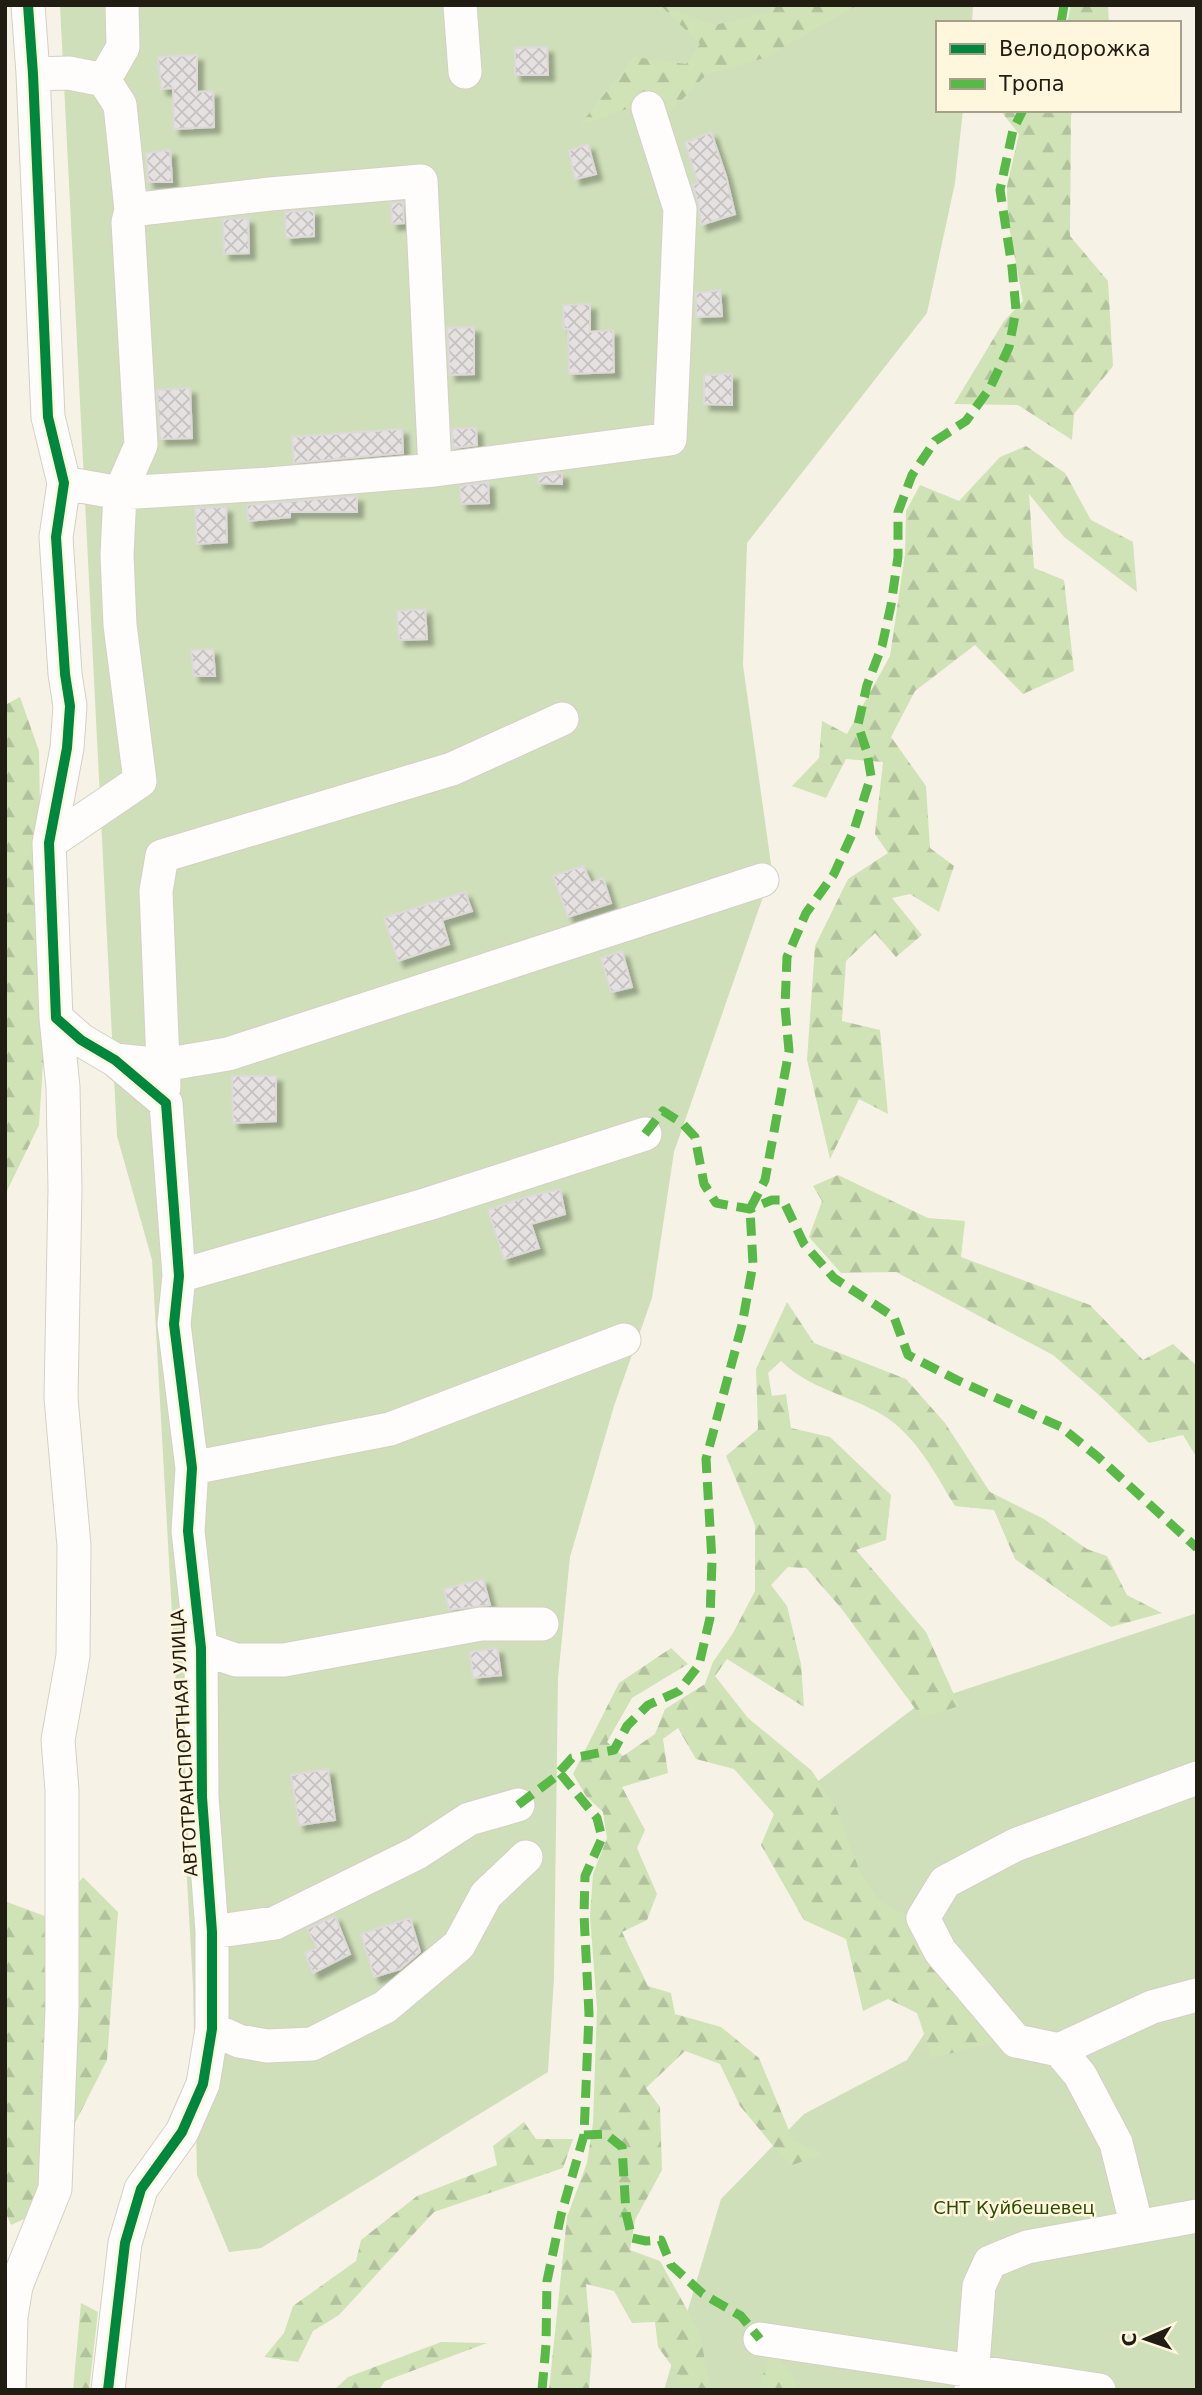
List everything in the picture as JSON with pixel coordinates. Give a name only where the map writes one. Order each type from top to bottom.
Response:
[{"type":"street","points":[[9,2390],[11,2317],[16,2286],[55,2189],[60,2107],[62,1790],[58,1741],[73,1656],[74,1546],[61,1398],[65,1189],[63,1087],[56,1018],[49,843],[67,748],[70,706],[65,674],[56,537],[64,483],[48,417],[28,5]]},
{"type":"street","points":[[104,80],[123,47],[122,5]]},
{"type":"street","points":[[460,5],[465,72]]},
{"type":"street","points":[[33,74],[69,73],[104,80],[120,105],[131,210],[128,222],[141,445],[120,493],[117,555],[120,625],[140,781],[49,843]]},
{"type":"street","points":[[64,483],[120,493],[435,470],[670,439],[680,209],[648,108]]},
{"type":"street","points":[[131,210],[421,181],[435,470]]},
{"type":"street","name":"АВТОТРАНСПОРТНАЯ УЛИЦА","points":[[108,2390],[125,2243],[141,2189],[182,2132],[203,2084],[212,2029],[212,1932],[202,1797],[201,1648],[188,1531],[192,1468],[174,1324],[179,1276],[163,1066],[156,891],[162,856],[452,769],[562,719]]},
{"type":"street","points":[[115,1060],[163,1066],[228,1054],[762,880]]},
{"type":"street","points":[[56,1018],[81,1040],[115,1060],[166,1103]]},
{"type":"street","points":[[179,1276],[428,1204],[645,1134]]},
{"type":"street","points":[[192,1468],[390,1429],[624,1340]]},
{"type":"street","points":[[201,1648],[236,1660],[284,1660],[481,1624],[542,1624]]},
{"type":"street","points":[[1197,1778],[1015,1845],[945,1882],[923,1918],[940,1951],[1016,2041],[1059,2050],[1152,2007],[1197,1995]]},
{"type":"street","points":[[212,1932],[275,1923],[416,1853],[468,1819],[518,1805]]},
{"type":"street","points":[[212,2029],[239,2041],[267,2046],[312,2044],[385,2007],[459,1945],[486,1895],[526,1857]]},
{"type":"street","points":[[1059,2050],[1080,2075],[1116,2143],[1137,2227]]},
{"type":"street","points":[[972,2380],[979,2286],[990,2262],[1027,2247],[1197,2216]]},
{"type":"street","points":[[760,2339],[972,2380],[1099,2390]]},
{"type":"green space","points":[[60,5],[973,5],[972,21],[936,21],[936,112],[963,112],[955,183],[927,313],[747,543],[743,665],[772,871],[674,1152],[652,1298],[614,1406],[570,1557],[558,1678],[554,1978],[548,2072],[261,2248],[229,2252],[197,2175],[193,1986],[152,1260],[117,1136]]},
{"type":"green space","points":[[660,5],[715,25],[769,12],[771,5],[858,5],[764,58],[706,75],[670,112],[649,101],[579,126],[634,57],[686,64],[700,44]]},
{"type":"green space","points":[[1071,5],[1108,5],[1109,21],[1067,21]]},
{"type":"green space","points":[[1002,112],[1072,112],[1070,236],[1108,281],[1113,366],[1074,414],[1072,440],[1018,405],[954,404],[1004,321],[1023,301],[1008,221],[1007,186],[1019,134]]},
{"type":"green space","points":[[1026,446],[1065,473],[1091,520],[1133,542],[1137,592],[1064,537],[1029,494],[1034,568],[1064,580],[1074,671],[1023,694],[975,645],[915,691],[891,737],[926,786],[930,848],[954,866],[939,912],[910,894],[892,898],[922,935],[896,957],[875,933],[846,961],[842,1021],[880,1030],[888,1114],[859,1099],[830,1159],[807,1060],[815,946],[848,879],[888,853],[875,834],[883,762],[846,759],[826,798],[792,786],[819,758],[822,721],[847,734],[890,656],[905,554],[906,511],[920,485],[959,501],[1000,457]]},
{"type":"green space","points":[[20,697],[39,751],[44,1048],[39,1125],[5,1195],[5,705]]},
{"type":"green space","points":[[838,1175],[928,1218],[965,1221],[961,1257],[1090,1305],[1143,1360],[1173,1344],[1197,1366],[1197,1458],[1183,1435],[1149,1443],[1053,1355],[896,1272],[841,1273],[809,1237],[822,1201],[813,1186]]},
{"type":"green space","points":[[787,1302],[814,1343],[906,1379],[945,1423],[990,1492],[1044,1519],[1087,1549],[1107,1556],[1127,1595],[1162,1613],[1111,1627],[1015,1559],[994,1510],[955,1506],[914,1443],[881,1414],[803,1378],[781,1361],[768,1373],[772,1396],[786,1394],[791,1428],[830,1437],[891,1495],[886,1540],[856,1550],[926,1632],[959,1706],[922,1718],[841,1608],[806,1568],[788,1567],[771,1585],[787,1606],[801,1664],[804,1707],[727,1659],[715,1676],[748,1718],[811,1770],[835,1805],[860,1872],[881,1902],[919,1922],[993,2043],[932,2058],[917,2013],[888,1999],[863,2011],[846,1939],[804,1920],[761,1845],[774,1814],[734,1769],[696,1759],[678,1728],[663,1739],[668,1773],[622,1787],[645,1830],[637,1848],[657,1894],[647,1920],[622,1932],[648,1986],[671,1993],[675,2014],[721,2027],[759,2058],[793,2140],[823,2154],[790,2166],[740,2106],[720,2064],[685,2051],[646,2088],[660,2107],[662,2170],[635,2220],[630,2250],[660,2261],[699,2331],[711,2390],[680,2390],[677,2373],[658,2347],[655,2322],[632,2323],[614,2291],[586,2284],[592,2352],[589,2390],[549,2390],[567,2217],[587,2163],[593,2123],[597,2008],[590,1916],[593,1874],[607,1838],[603,1812],[586,1796],[573,1774],[619,1683],[671,1648],[688,1664],[632,1698],[607,1742],[623,1756],[655,1734],[665,1709],[705,1684],[713,1662],[733,1633],[755,1591],[755,1525],[726,1456],[758,1429],[756,1369]]},
{"type":"green space","name":"СНТ Куйбешевец","points":[[1197,1613],[1197,2390],[664,2390],[721,2199],[804,2114],[907,2060],[936,2016],[813,1785],[918,1705]]},
{"type":"green space","points":[[83,1877],[118,1912],[107,2060],[72,2129],[35,2214],[11,2225],[5,2211],[7,1902],[50,1918]]},
{"type":"green space","points":[[524,2122],[536,2139],[573,2139],[563,2168],[434,2212],[339,2315],[313,2331],[298,2362],[264,2357],[284,2333],[293,2306],[356,2261],[361,2240],[417,2196],[497,2165],[493,2146]]},
{"type":"green space","points":[[81,2303],[98,2312],[89,2390],[73,2390]]},
{"type":"green space","points":[[441,2342],[487,2343],[385,2381],[379,2390],[334,2390],[348,2377]]},
{"type":"green space","points":[[772,2348],[795,2380],[797,2390],[758,2390]]},
{"type":"building","points":[[547,47],[548,75],[515,75],[515,48]]},
{"type":"building","points":[[197,55],[197,92],[213,91],[214,127],[174,129],[173,88],[161,89],[158,57]]},
{"type":"building","points":[[711,132],[735,214],[701,225],[693,185],[698,183],[685,143]]},
{"type":"building","points":[[588,144],[596,174],[575,179],[569,151]]},
{"type":"building","points":[[170,150],[172,182],[148,182],[146,153]]},
{"type":"building","points":[[403,202],[404,223],[392,224],[391,203]]},
{"type":"building","points":[[314,210],[314,236],[286,238],[285,212]]},
{"type":"building","points":[[248,218],[249,253],[224,254],[223,219]]},
{"type":"building","points":[[720,290],[722,316],[696,317],[696,293]]},
{"type":"building","points":[[590,304],[590,332],[613,330],[614,372],[569,374],[568,329],[564,329],[563,305]]},
{"type":"building","points":[[474,327],[474,374],[450,375],[447,328]]},
{"type":"building","points":[[732,374],[732,405],[704,404],[704,375]]},
{"type":"building","points":[[190,388],[192,438],[160,439],[157,390]]},
{"type":"building","points":[[476,428],[477,445],[453,448],[452,429]]},
{"type":"building","points":[[402,429],[403,453],[294,463],[292,437]]},
{"type":"building","points":[[562,473],[562,484],[538,483],[538,476]]},
{"type":"building","points":[[488,482],[489,503],[461,504],[460,486]]},
{"type":"building","points":[[357,496],[357,512],[290,512],[290,517],[248,521],[247,505]]},
{"type":"building","points":[[226,507],[227,542],[197,544],[195,508]]},
{"type":"building","points":[[425,609],[427,639],[399,640],[397,611]]},
{"type":"building","points":[[213,649],[215,676],[194,676],[191,650]]},
{"type":"building","points":[[583,866],[591,883],[603,878],[611,903],[568,917],[553,876]]},
{"type":"building","points":[[465,892],[472,911],[442,920],[449,944],[398,961],[384,918]]},
{"type":"building","points":[[622,951],[632,987],[611,992],[601,958]]},
{"type":"building","points":[[232,1076],[276,1076],[276,1121],[233,1123]]},
{"type":"building","points":[[560,1189],[565,1214],[531,1224],[539,1248],[504,1259],[488,1210]]},
{"type":"building","points":[[483,1579],[490,1605],[449,1610],[444,1589]]},
{"type":"building","points":[[497,1648],[501,1675],[473,1678],[470,1652]]},
{"type":"building","points":[[328,1769],[335,1820],[299,1825],[291,1775]]},
{"type":"building","points":[[335,1916],[350,1954],[313,1973],[305,1953],[317,1948],[307,1929]]},
{"type":"building","points":[[410,1918],[420,1952],[400,1969],[374,1977],[361,1934]]},
{"type":"marked path","points":[[1061,21],[1064,5]]},
{"type":"marked path","points":[[518,1805],[554,1778],[572,1758],[614,1750],[627,1726],[648,1705],[679,1691],[699,1665],[710,1618],[712,1561],[706,1459],[742,1325],[753,1264],[750,1209],[765,1180],[789,1051],[785,1007],[787,957],[806,913],[834,874],[854,830],[871,776],[858,725],[867,685],[882,646],[891,605],[898,557],[898,512],[912,475],[935,441],[966,421],[990,388],[1009,347],[1016,310],[1000,190],[1013,130],[1022,112]]},
{"type":"marked path","points":[[645,1134],[663,1111],[682,1123],[695,1137],[704,1184],[716,1203],[750,1209],[772,1200],[783,1200],[804,1244],[834,1278],[894,1317],[908,1355],[1061,1427],[1098,1457],[1197,1548]]},
{"type":"marked path","points":[[542,2390],[547,2281],[561,2215],[584,2135],[589,2014],[584,1915],[585,1876],[602,1838],[597,1818],[559,1772]]},
{"type":"marked path","points":[[584,2135],[606,2134],[622,2147],[626,2213],[632,2238],[661,2240],[671,2265],[703,2294],[741,2316],[760,2339]]},
{"type":"cycle path","points":[[28,5],[48,417],[64,483],[56,537],[65,674],[70,706],[67,748],[49,843],[56,1018],[81,1040],[115,1060],[166,1103],[179,1276],[174,1324],[192,1468],[188,1531],[201,1648],[202,1797],[212,1932],[212,2029],[203,2084],[182,2132],[141,2189],[125,2243],[108,2390]]}]
